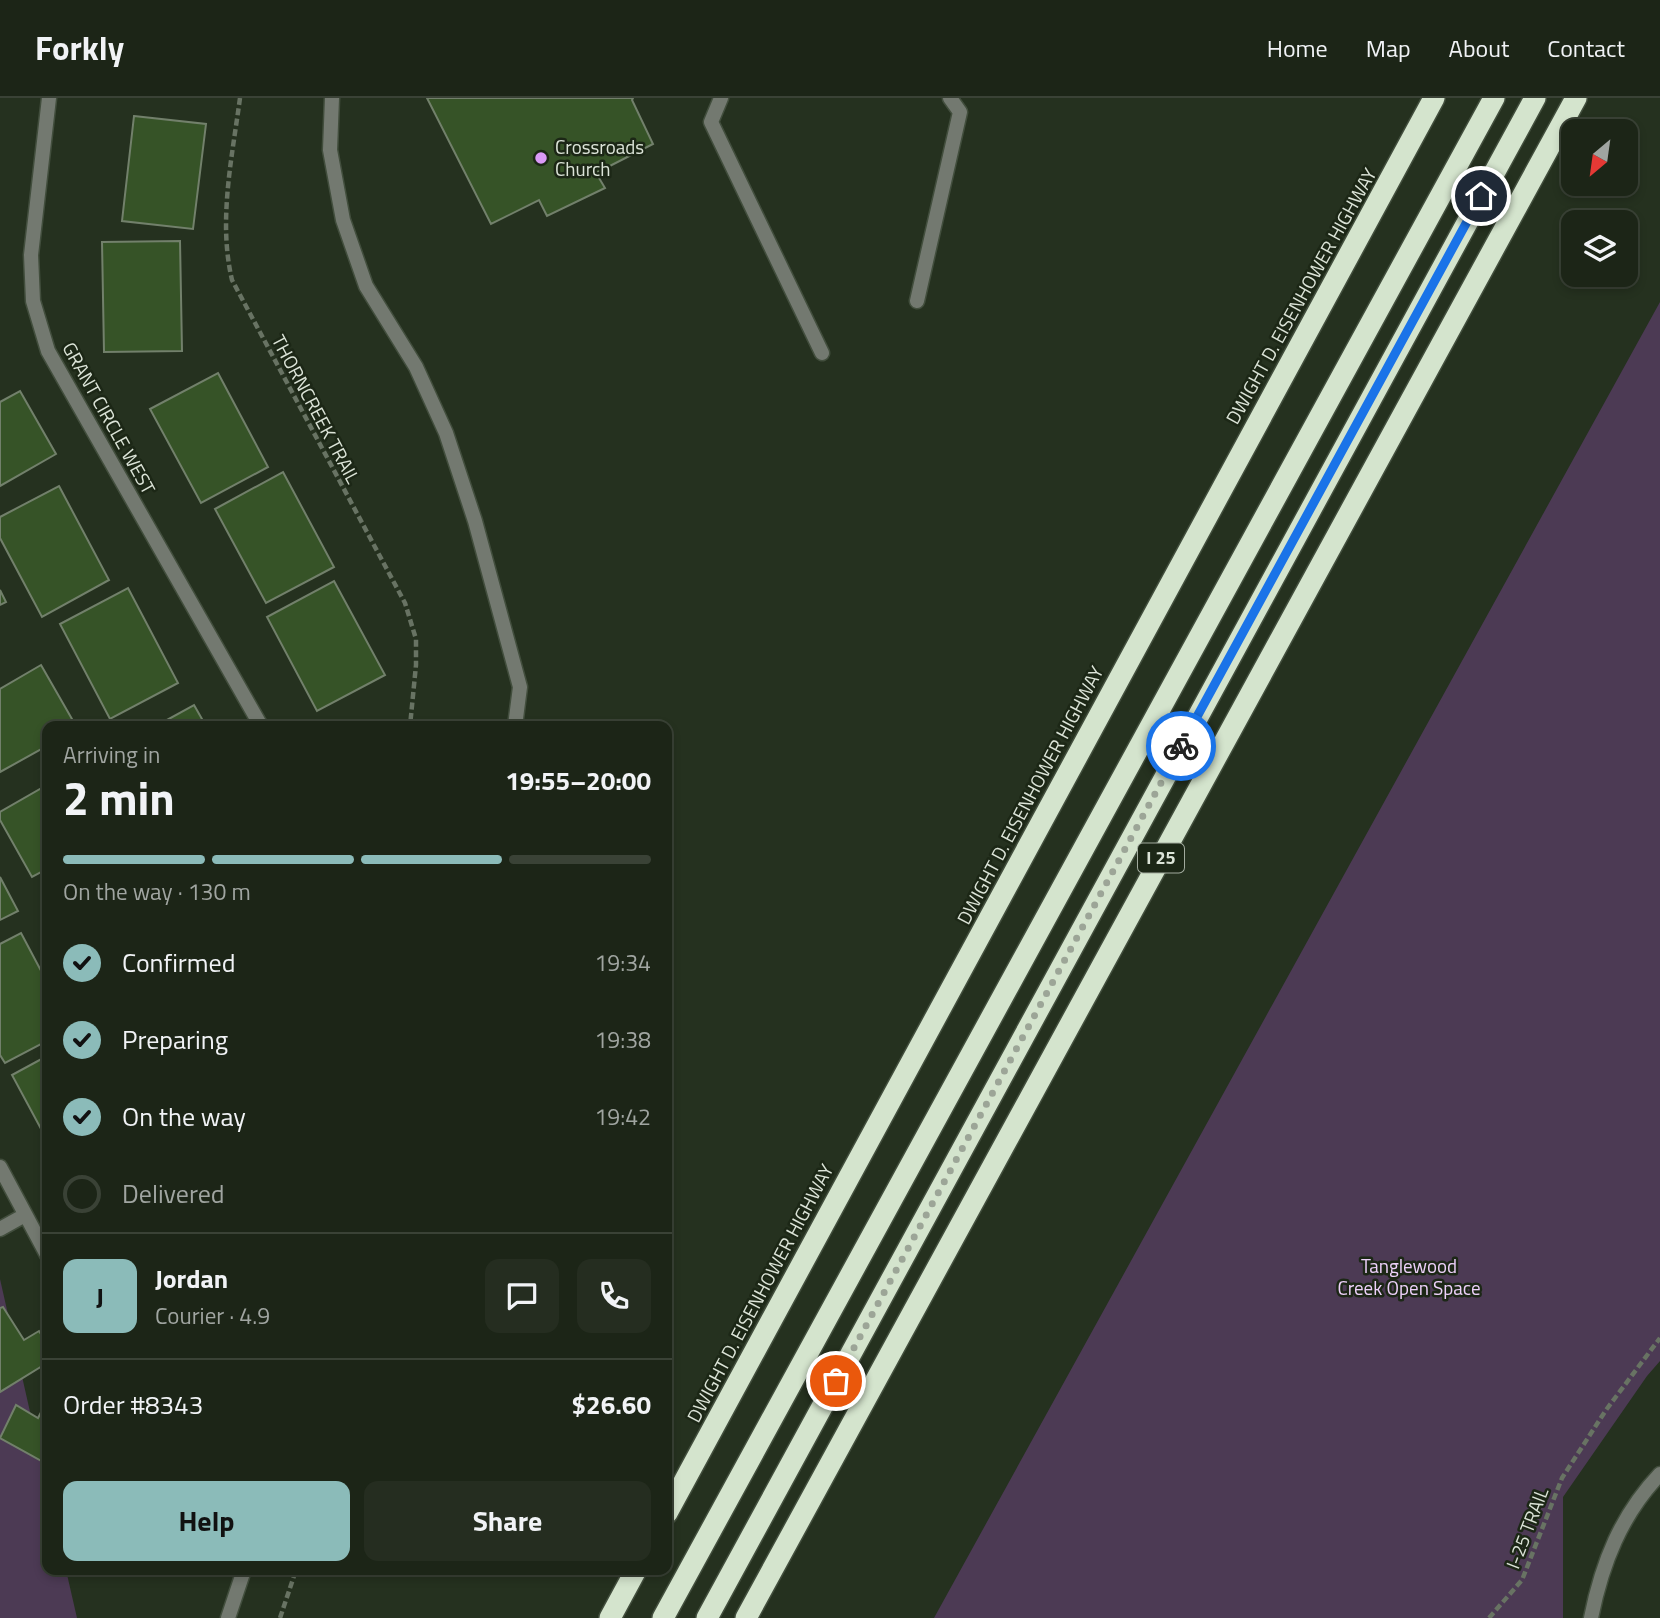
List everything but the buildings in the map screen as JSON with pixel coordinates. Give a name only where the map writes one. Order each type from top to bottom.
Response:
[{"type":"highway","name":"DWIGHT D. EISENHOWER HIGHWAY","points":[[672,1504],[1434,98]]},
{"type":"highway","points":[[663,1618],[1494,98]]},
{"type":"highway","points":[[707,1618],[1535,98]]},
{"type":"highway","name":"I 25","points":[[746,1618],[1576,98]]},
{"type":"highway","points":[[610,1618],[633,1575]]},
{"type":"street","name":"GRANT CIRCLE WEST","points":[[49,98],[31,255],[33,301],[48,351],[258,721]]},
{"type":"street","points":[[332,98],[330,150],[342,220],[366,286],[416,367],[446,433],[475,521],[520,687],[516,721]]},
{"type":"street","points":[[721,98],[711,122],[822,354]]},
{"type":"street","points":[[917,301],[960,113],[950,98]]},
{"type":"street","points":[[0,1167],[42,1246]]},
{"type":"street","points":[[0,1229],[25,1215]]},
{"type":"street","points":[[1591,1618],[1602,1571],[1620,1526],[1660,1474]]},
{"type":"street","points":[[228,1618],[242,1575]]},
{"type":"path","name":"THORNCREEK TRAIL","points":[[240,98],[225,239],[232,280],[405,603],[416,639],[410,721]]},
{"type":"path","name":"I-25 TRAIL","points":[[1489,1618],[1522,1580],[1562,1478],[1606,1410],[1660,1338]]},
{"type":"path","points":[[280,1618],[294,1575]]},
{"type":"green space","name":"Tanglewood Creek Open Space","points":[[1660,302],[1660,1361],[1563,1497],[1563,1618],[934,1618]]},
{"type":"green space","points":[[0,1279],[42,1465],[42,1575],[67,1575],[77,1618],[0,1618]]},
{"type":"way so far","points":[[836,1381],[1181,746]]},
{"type":"place","name":"Crossroads Church","points":[[541,158]]},
{"type":"route","points":[[1181,746],[1481,196]]}]
